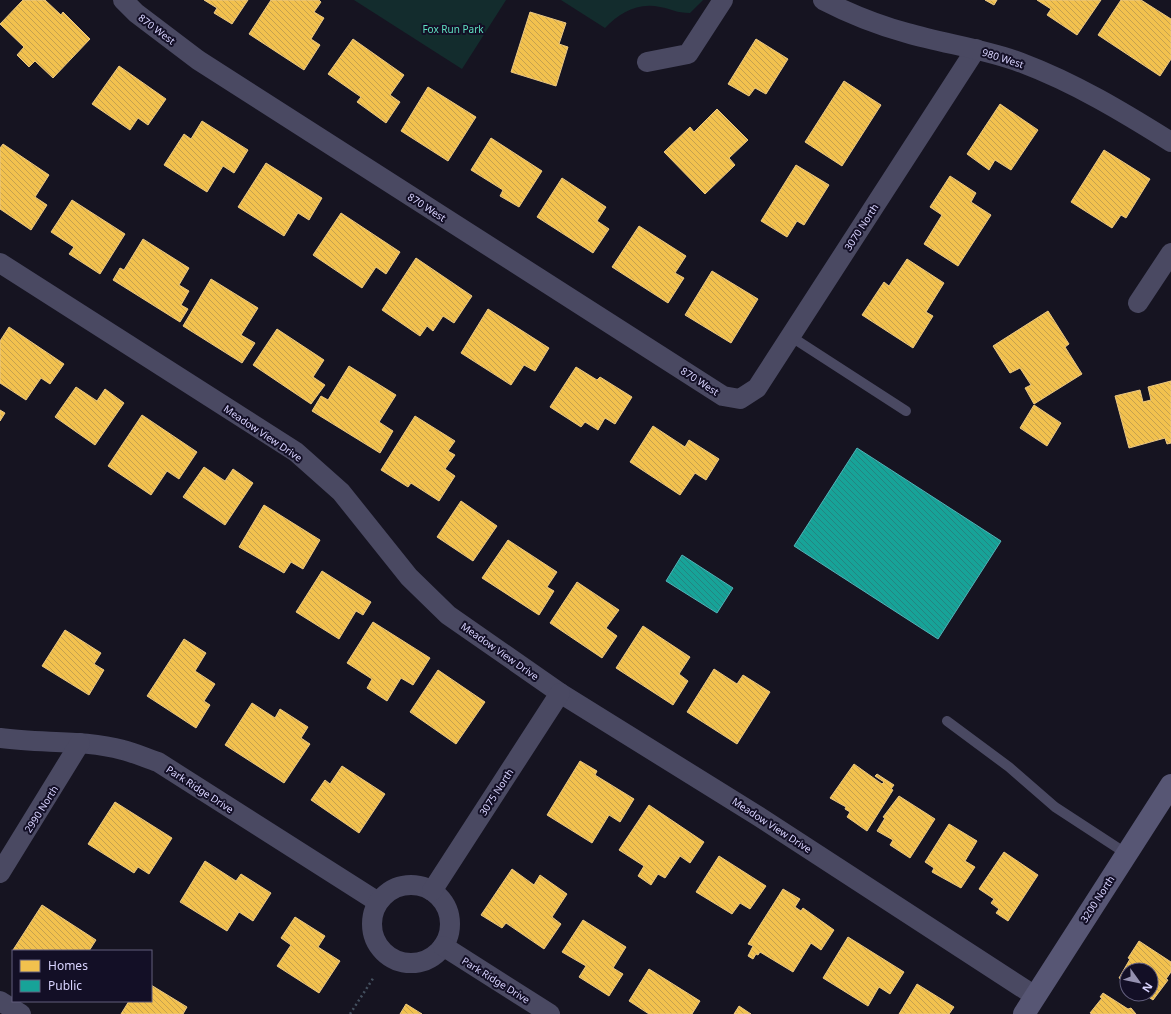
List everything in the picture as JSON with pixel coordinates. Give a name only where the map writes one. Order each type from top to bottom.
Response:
[{"type":"street","name":"870 West","points":[[123,0],[136,13],[198,60],[723,396],[740,399]]},
{"type":"street","points":[[647,62],[688,54],[723,0]]},
{"type":"street","name":"980 West","points":[[823,0],[854,16],[907,33],[976,49],[1021,63],[1077,87],[1120,110],[1171,142]]},
{"type":"street","name":"3070 North","points":[[740,399],[757,388],[976,49]]},
{"type":"street","points":[[1138,303],[1171,253]]},
{"type":"street","name":"Meadow View Drive","points":[[0,264],[296,452],[341,492],[409,577],[448,615],[560,693],[758,816],[1035,996]]},
{"type":"street","name":"3075 North","points":[[432,890],[560,693]]},
{"type":"street","name":"Park Ridge Drive","points":[[0,738],[24,741],[80,743],[122,749],[158,762],[378,902]]},
{"type":"street","name":"2990 North","points":[[0,873],[80,743]]},
{"type":"street","name":"3200 North","points":[[1024,1014],[1171,785]]},
{"type":"street","points":[[403,886],[421,886],[432,890],[446,906],[450,916],[450,926],[443,946],[436,954],[426,960],[415,963],[404,963],[393,959],[384,953],[377,944],[373,934],[371,923],[373,912],[378,902],[386,893],[403,886]]},
{"type":"street","name":"Park Ridge Drive","points":[[443,946],[550,1014]]},
{"type":"street","points":[[0,1001],[21,1014]]},
{"type":"lane","points":[[790,336],[906,410]]},
{"type":"lane","points":[[947,721],[1009,767],[1055,807],[1126,854]]},
{"type":"path","points":[[350,1014],[374,977]]},
{"type":"green space","name":"Fox Run Park","points":[[354,0],[506,0],[462,69]]},
{"type":"green space","points":[[561,0],[703,0],[690,13],[652,6],[637,7],[623,13],[605,28]]},
{"type":"building: Homes","points":[[23,0],[45,0],[61,15],[63,12],[90,39],[53,78],[35,61],[29,67],[17,55],[24,47],[0,24]]},
{"type":"building: Homes","points":[[204,0],[248,0],[232,24],[214,13],[217,8]]},
{"type":"building: Homes","points":[[271,0],[319,0],[321,2],[314,12],[324,18],[311,39],[320,45],[304,70],[249,34]]},
{"type":"building: Homes","points":[[985,0],[997,0],[994,5]]},
{"type":"building: Homes","points":[[1037,0],[1101,0],[1077,35],[1047,15],[1051,9]]},
{"type":"building: Homes","points":[[1121,0],[1141,0],[1171,19],[1171,59],[1160,76],[1098,35]]},
{"type":"building: Homes","points":[[530,12],[566,23],[559,44],[568,47],[556,86],[511,72]]},
{"type":"building: Homes","points":[[353,39],[404,75],[390,95],[400,102],[386,123],[357,102],[361,97],[328,74]]},
{"type":"building: Homes","points":[[756,39],[788,59],[766,94],[755,88],[749,96],[728,84]]},
{"type":"building: Homes","points":[[119,66],[166,99],[148,125],[138,118],[130,130],[92,104]]},
{"type":"building: Homes","points":[[844,81],[881,105],[842,166],[805,142]]},
{"type":"building: Homes","points":[[428,87],[476,117],[448,161],[401,131]]},
{"type":"building: Homes","points":[[1000,104],[1038,130],[1011,170],[995,160],[989,170],[967,154]]},
{"type":"building: Homes","points":[[717,109],[748,140],[729,158],[735,165],[705,194],[664,152],[690,127],[694,132]]},
{"type":"building: Homes","points":[[202,121],[248,150],[234,173],[223,166],[207,192],[164,165],[184,134],[191,139]]},
{"type":"building: Homes","points":[[491,138],[542,171],[519,207],[500,196],[503,190],[471,170]]},
{"type":"building: Homes","points":[[3,144],[49,175],[35,197],[47,205],[31,230],[0,209],[0,148]]},
{"type":"building: Homes","points":[[1104,150],[1150,179],[1126,218],[1121,215],[1112,228],[1071,202]]},
{"type":"building: Homes","points":[[266,163],[322,198],[309,220],[298,213],[284,236],[238,207]]},
{"type":"building: Homes","points":[[796,165],[829,185],[804,225],[797,221],[787,237],[761,221]]},
{"type":"building: Homes","points":[[950,176],[976,193],[971,202],[991,215],[958,266],[924,244],[942,215],[930,207]]},
{"type":"building: Homes","points":[[562,178],[606,207],[597,221],[609,229],[593,253],[537,217]]},
{"type":"building: Homes","points":[[72,200],[125,234],[100,274],[69,254],[74,247],[51,232]]},
{"type":"building: Homes","points":[[341,213],[400,252],[386,274],[376,267],[362,288],[313,255]]},
{"type":"building: Homes","points":[[639,226],[686,256],[675,273],[684,278],[668,303],[612,267]]},
{"type":"building: Homes","points":[[143,239],[189,268],[179,285],[189,291],[181,305],[188,309],[180,322],[113,280],[120,268],[124,270]]},
{"type":"building: Homes","points":[[416,258],[472,296],[454,323],[443,316],[433,331],[427,326],[420,336],[382,310]]},
{"type":"building: Homes","points":[[907,259],[944,283],[926,312],[933,316],[913,348],[862,315],[884,282],[889,286]]},
{"type":"building: Homes","points":[[712,271],[758,299],[731,343],[685,315]]},
{"type":"building: Homes","points":[[211,279],[258,308],[241,335],[255,343],[242,363],[183,326]]},
{"type":"building: Homes","points":[[488,309],[549,348],[535,371],[524,365],[511,385],[461,353]]},
{"type":"building: Homes","points":[[1048,311],[1069,344],[1065,347],[1082,374],[1034,404],[1025,388],[1031,385],[1020,368],[1010,373],[993,346]]},
{"type":"building: Homes","points":[[9,327],[64,364],[50,384],[41,378],[26,400],[0,383],[0,341]]},
{"type":"building: Homes","points":[[277,329],[324,360],[313,377],[325,385],[311,404],[253,365]]},
{"type":"building: Homes","points":[[349,366],[396,395],[379,422],[393,431],[380,453],[312,411],[321,396],[328,400]]},
{"type":"building: Homes","points":[[576,367],[597,380],[600,377],[632,397],[615,424],[605,418],[598,430],[585,422],[581,427],[550,407]]},
{"type":"building: Homes","points":[[1171,381],[1171,443],[1167,444],[1165,438],[1129,448],[1115,396],[1140,390],[1143,402],[1151,400],[1148,387]]},
{"type":"building: Homes","points":[[76,387],[97,401],[105,389],[124,403],[95,445],[55,417]]},
{"type":"building: Homes","points":[[1034,405],[1061,423],[1047,446],[1020,428]]},
{"type":"building: Homes","points":[[0,410],[5,413],[0,421]]},
{"type":"building: Homes","points":[[142,415],[197,452],[179,479],[167,471],[151,495],[108,466]]},
{"type":"building: Homes","points":[[415,416],[455,441],[448,451],[455,455],[445,469],[455,476],[439,501],[411,483],[408,487],[381,470]]},
{"type":"building: Homes","points":[[653,426],[685,447],[689,440],[719,459],[706,480],[695,473],[680,495],[630,462]]},
{"type":"building: Homes","points":[[204,467],[225,481],[233,469],[253,483],[225,525],[183,497]]},
{"type":"building: Homes","points":[[461,501],[497,526],[473,561],[437,537]]},
{"type":"building: Homes","points":[[264,505],[320,540],[303,569],[291,562],[284,573],[239,547]]},
{"type":"building: Homes","points":[[508,540],[557,572],[547,587],[554,591],[539,615],[482,578]]},
{"type":"building: Homes","points":[[322,571],[371,602],[363,615],[356,611],[339,639],[296,612]]},
{"type":"building: Homes","points":[[577,582],[619,610],[606,628],[617,636],[602,658],[550,623]]},
{"type":"building: Homes","points":[[373,622],[430,658],[413,685],[401,678],[387,701],[367,688],[372,679],[347,663]]},
{"type":"building: Homes","points":[[643,626],[690,657],[679,674],[688,681],[673,705],[616,668]]},
{"type":"building: Homes","points":[[65,630],[101,653],[94,664],[104,670],[89,695],[42,666]]},
{"type":"building: Homes","points":[[184,639],[206,653],[195,671],[215,684],[204,701],[210,705],[196,728],[147,696]]},
{"type":"building: Homes","points":[[714,669],[737,684],[743,675],[770,692],[737,744],[687,712]]},
{"type":"building: Homes","points":[[438,670],[485,702],[456,744],[410,712]]},
{"type":"building: Homes","points":[[252,703],[275,718],[280,709],[308,727],[301,738],[310,744],[284,783],[225,745]]},
{"type":"building: Homes","points":[[580,761],[597,771],[595,775],[634,799],[620,822],[609,815],[592,843],[547,815]]},
{"type":"building: Homes","points":[[854,764],[882,784],[884,782],[875,776],[877,774],[894,785],[891,789],[893,790],[867,831],[847,817],[850,812],[845,809],[846,807],[830,798]]},
{"type":"building: Homes","points":[[342,766],[385,794],[359,833],[311,800],[325,780],[330,784]]},
{"type":"building: Homes","points":[[899,796],[935,819],[910,858],[890,845],[893,840],[877,831],[885,818],[883,817]]},
{"type":"building: Homes","points":[[115,802],[172,838],[149,874],[138,867],[134,873],[88,844]]},
{"type":"building: Homes","points":[[649,805],[704,842],[690,863],[680,856],[665,878],[658,874],[651,885],[638,876],[644,866],[619,850]]},
{"type":"building: Homes","points":[[949,824],[977,841],[965,861],[975,867],[961,888],[932,872],[934,868],[925,862]]},
{"type":"building: Homes","points":[[1004,852],[1038,875],[1008,921],[996,913],[999,909],[991,903],[994,899],[979,889]]},
{"type":"building: Homes","points":[[719,856],[766,886],[750,909],[740,903],[732,914],[696,892]]},
{"type":"building: Homes","points":[[205,861],[236,881],[241,874],[271,893],[253,921],[239,912],[227,931],[180,902]]},
{"type":"building: Homes","points":[[512,869],[534,885],[540,875],[567,894],[552,917],[561,924],[544,949],[506,923],[502,928],[481,915]]},
{"type":"building: Homes","points":[[783,889],[800,899],[795,907],[801,911],[803,908],[834,930],[821,950],[811,943],[793,972],[760,952],[758,955],[756,954],[753,959],[748,956],[753,946],[748,944]]},
{"type":"building: Homes","points":[[42,905],[96,940],[90,950],[13,950]]},
{"type":"building: Homes","points":[[295,917],[325,936],[318,947],[340,961],[319,993],[277,966],[291,945],[281,938]]},
{"type":"building: Homes","points":[[583,920],[626,947],[613,968],[623,974],[609,996],[579,977],[586,966],[562,952]]},
{"type":"building: Homes","points":[[848,937],[904,972],[890,994],[879,987],[868,1006],[823,978]]},
{"type":"building: Homes","points":[[1139,941],[1171,962],[1171,972],[1166,979],[1168,980],[1159,992],[1159,962],[1128,962],[1130,959],[1128,958]]},
{"type":"building: Homes","points":[[649,969],[700,1001],[692,1014],[649,1014],[629,1001]]},
{"type":"building: Homes","points":[[917,984],[954,1007],[949,1014],[899,1014]]},
{"type":"building: Homes","points":[[152,986],[187,1007],[183,1014],[121,1014],[128,1002],[152,1002]]},
{"type":"building: Homes","points":[[1103,993],[1128,1009],[1131,1008],[1136,1014],[1090,1013],[1102,998],[1100,997]]},
{"type":"building: Homes","points":[[406,1004],[422,1014],[400,1014]]},
{"type":"building: Homes","points":[[739,1006],[751,1014],[734,1014]]},
{"type":"building: Public","points":[[857,448],[1001,541],[938,639],[794,546]]},
{"type":"building: Public","points":[[682,555],[733,588],[717,613],[666,581]]}]
